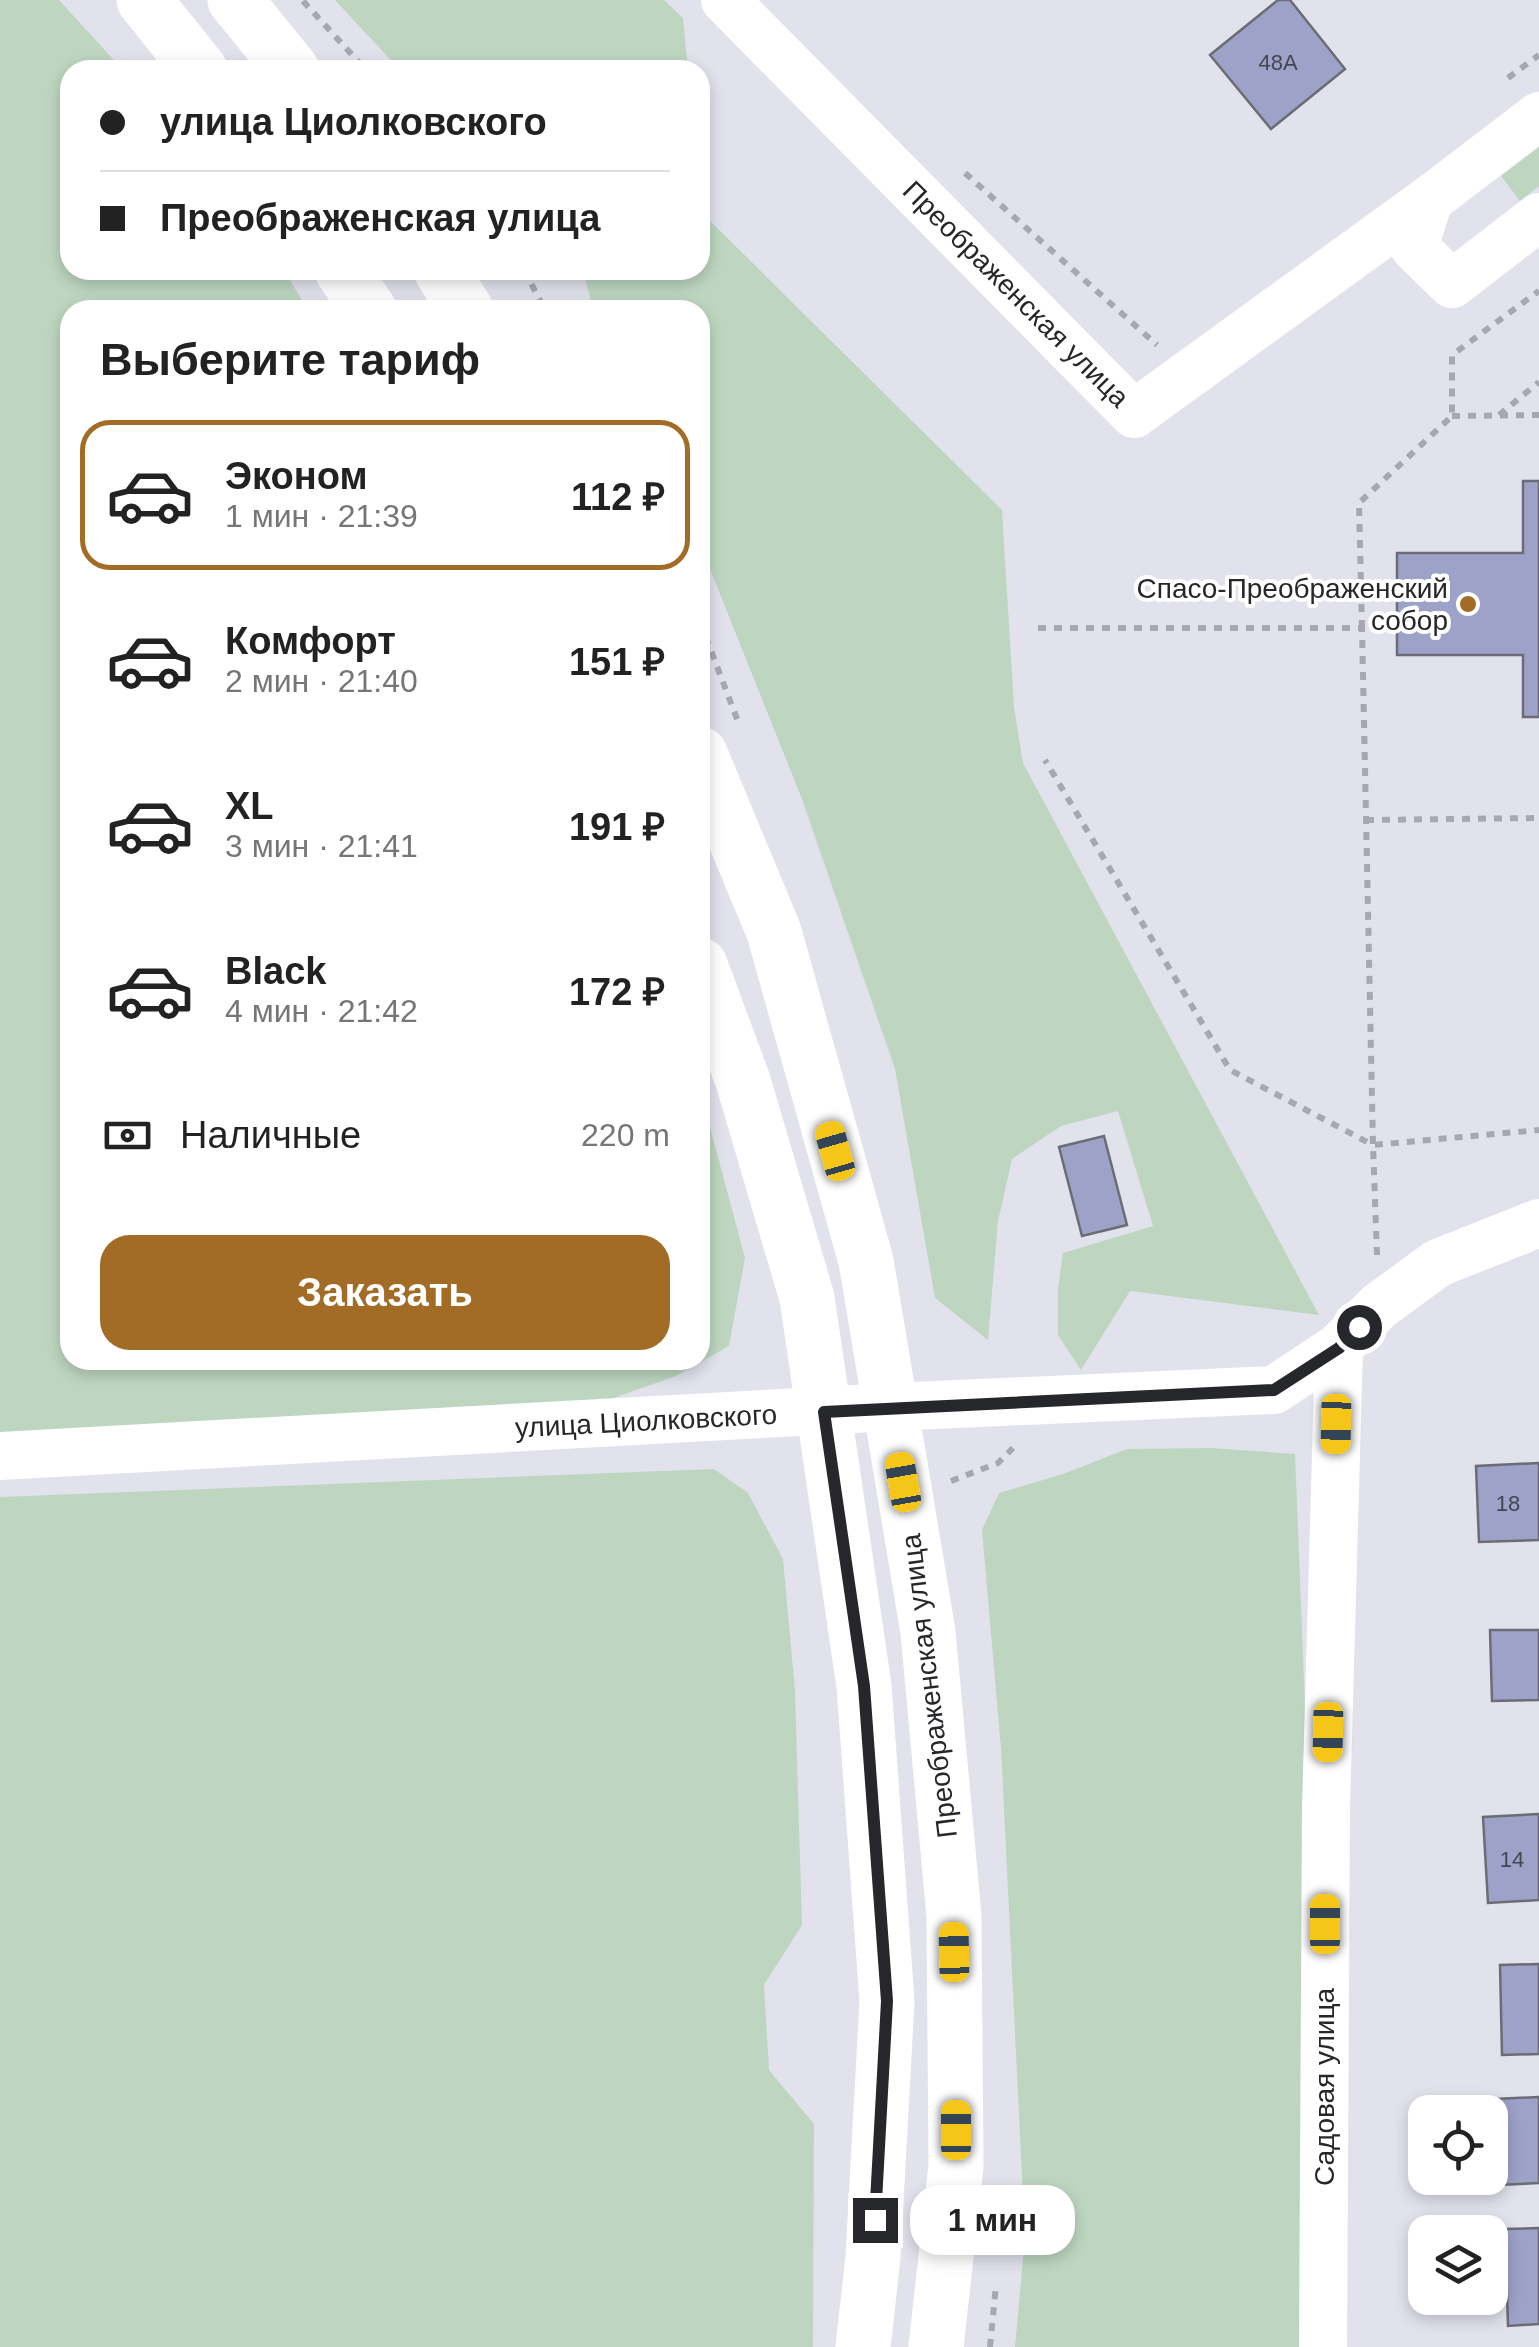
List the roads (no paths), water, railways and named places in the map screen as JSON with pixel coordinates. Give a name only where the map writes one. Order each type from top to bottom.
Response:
[{"type":"main road","points":[[144,0],[192,60]]},
{"type":"main road","points":[[235,0],[284,60]]},
{"type":"main road","name":"Преображенская улица","points":[[710,778],[774,932],[866,1261],[928,1632],[954,1916],[956,2166],[936,2347]]},
{"type":"main road","points":[[710,993],[743,1081],[807,1298],[864,1686],[887,2001],[864,2347]]},
{"type":"street","name":"Преображенская улица","points":[[725,0],[1134,414],[1539,116]]},
{"type":"street","points":[[1429,200],[1414,247],[1452,284],[1539,217]]},
{"type":"street","name":"улица Циолковского","points":[[0,1456],[1274,1390],[1339,1348],[1379,1306],[1438,1263],[1539,1223]]},
{"type":"street","name":"Садовая улица","points":[[1322,2347],[1326,1809],[1339,1348]]},
{"type":"place","name":"Спасо-Преображенский собор","points":[[1468,604]]}]
